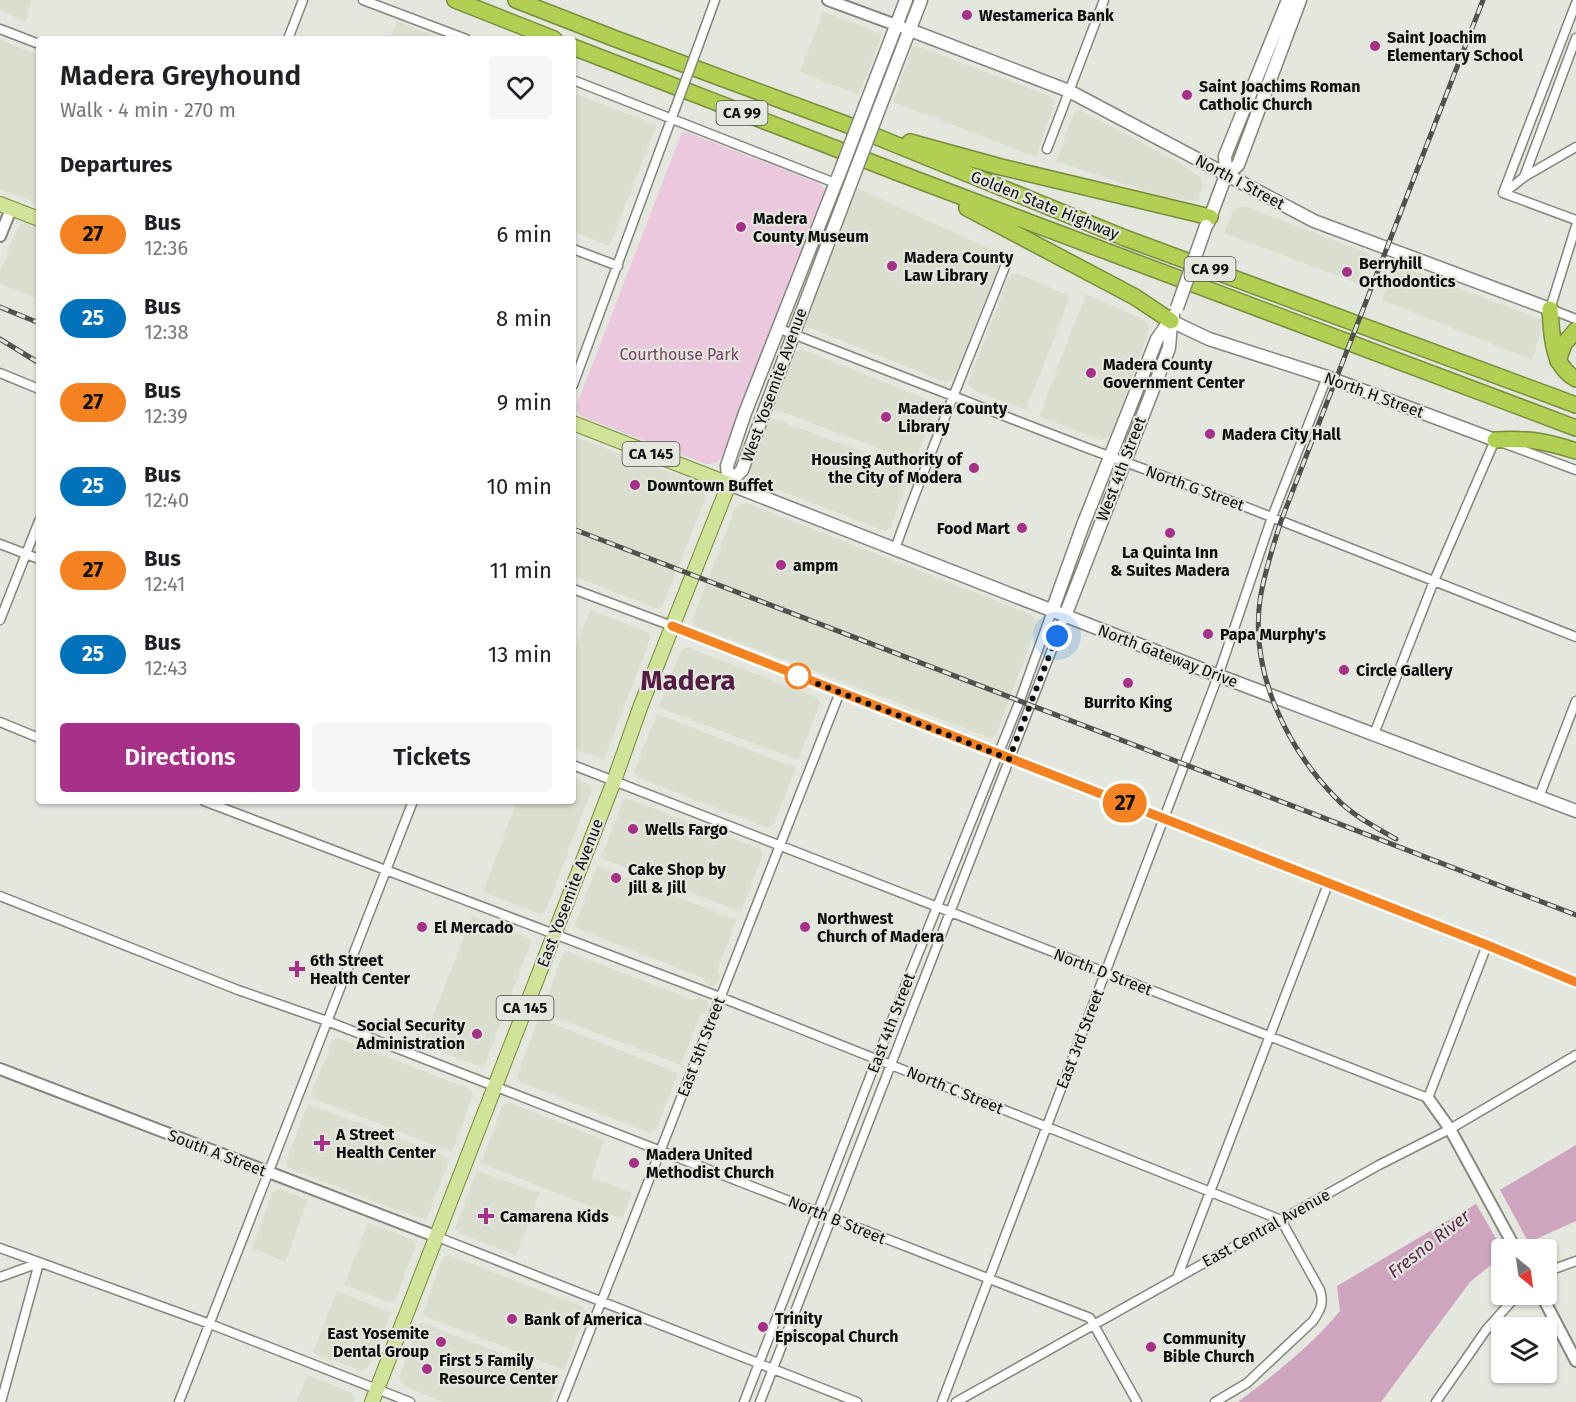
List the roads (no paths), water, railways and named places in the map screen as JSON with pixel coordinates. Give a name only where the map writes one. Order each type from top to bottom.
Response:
[{"type":"highway","points":[[454,0],[546,36]]},
{"type":"highway","name":"Golden State Highway","points":[[516,0],[848,125],[1125,238],[1576,405]]},
{"type":"highway","name":"Golden State Highway","points":[[576,48],[912,178],[1576,428]]},
{"type":"highway","points":[[848,125],[1208,222]]},
{"type":"highway","points":[[912,178],[1135,297],[1174,315]]},
{"type":"highway","points":[[1550,309],[1558,361],[1563,369],[1576,379]]},
{"type":"highway","points":[[1558,361],[1564,344],[1576,330]]},
{"type":"highway","points":[[1496,440],[1527,438],[1576,451]]},
{"type":"main road","name":"West Yosemite Avenue","points":[[729,484],[727,466],[745,413],[780,329],[906,0]]},
{"type":"main road","name":"West Yosemite Avenue","points":[[729,484],[742,470],[921,0]]},
{"type":"main road","name":"West 4th Street","points":[[1065,616],[1169,348],[1174,315],[1226,175],[1225,156],[1290,0]]},
{"type":"main road","name":"North I Street","points":[[910,30],[1069,92],[1314,221],[1550,309]]},
{"type":"main road","points":[[835,183],[849,188]]},
{"type":"main road","points":[[6,206],[36,218]]},
{"type":"main road","name":"West 4th Street","points":[[1052,611],[1083,525],[1157,339],[1174,315]]},
{"type":"main road","name":"North H Street","points":[[1174,315],[1209,339],[1327,377],[1496,440]]},
{"type":"main road","name":"CA 145","points":[[576,424],[729,484]]},
{"type":"main road","name":"North Gateway Drive","points":[[729,484],[1218,676],[1576,811]]},
{"type":"main road","name":"East Yosemite Avenue","points":[[375,1396],[435,1236],[614,781],[641,705],[729,484]]},
{"type":"street","points":[[289,36],[303,0]]},
{"type":"street","points":[[363,0],[458,36]]},
{"type":"street","points":[[576,377],[715,0]]},
{"type":"street","points":[[828,0],[910,30]]},
{"type":"street","points":[[1047,149],[1104,0]]},
{"type":"street","points":[[1503,193],[1576,3]]},
{"type":"street","points":[[0,29],[36,43]]},
{"type":"street","points":[[1524,177],[1576,38]]},
{"type":"street","points":[[576,81],[835,183]]},
{"type":"street","points":[[1503,193],[1524,177],[1576,147]]},
{"type":"street","points":[[1503,193],[1576,220]]},
{"type":"street","points":[[0,237],[6,206]]},
{"type":"street","points":[[1550,309],[1576,226]]},
{"type":"street","points":[[576,250],[618,266]]},
{"type":"street","points":[[896,549],[923,470],[1006,264]]},
{"type":"street","name":"North I Street","points":[[1550,309],[1576,319]]},
{"type":"street","name":"North G Street","points":[[780,329],[1272,517],[1576,637]]},
{"type":"street","points":[[0,373],[36,388]]},
{"type":"street","name":"East 3rd Street","points":[[942,1402],[1218,676],[1272,517],[1327,377]]},
{"type":"street","points":[[1374,734],[1434,581],[1496,440]]},
{"type":"street","name":"North H Street","points":[[1496,440],[1576,470]]},
{"type":"street","points":[[0,620],[36,529]]},
{"type":"street","points":[[0,544],[36,558]]},
{"type":"street","points":[[576,591],[672,626],[1487,945],[1576,982]]},
{"type":"street","name":"East 4th Street","points":[[744,1402],[817,1211],[1020,700],[1052,611]]},
{"type":"street","name":"East 4th Street","points":[[760,1402],[1065,616]]},
{"type":"street","name":"East 5th Street","points":[[562,1402],[840,692]]},
{"type":"street","points":[[1539,797],[1576,701]]},
{"type":"street","points":[[0,722],[36,737]]},
{"type":"street","name":"North D Street","points":[[576,766],[1428,1098]]},
{"type":"street","name":"North C Street","points":[[212,804],[720,997],[1281,1220]]},
{"type":"street","points":[[179,1402],[412,804]]},
{"type":"street","points":[[1177,1278],[1328,884]]},
{"type":"street","name":"North B Street","points":[[0,896],[238,990],[327,1021],[817,1211],[988,1280],[1090,1318],[1095,1325]]},
{"type":"street","points":[[1487,945],[1428,1098],[1450,1129],[1510,1239]]},
{"type":"street","name":"East Central Avenue","points":[[956,1402],[1379,1165],[1450,1129],[1576,1055]]},
{"type":"street","name":"South A Street","points":[[0,1069],[435,1236]]},
{"type":"street","points":[[1215,1402],[1247,1383],[1313,1321],[1322,1308],[1323,1299],[1320,1290],[1281,1220]]},
{"type":"street","points":[[435,1236],[857,1402]]},
{"type":"street","points":[[0,1248],[210,1324],[375,1396],[410,1402]]},
{"type":"street","points":[[1557,1268],[1576,1261]]},
{"type":"street","points":[[0,1277],[39,1263]]},
{"type":"street","points":[[1,1402],[39,1263]]},
{"type":"street","points":[[1437,1401],[1486,1330],[1508,1305]]},
{"type":"street","points":[[1547,1305],[1576,1361]]},
{"type":"street","points":[[1095,1325],[1137,1402]]},
{"type":"water","name":"Fresno River","points":[[1576,1145],[1576,1221],[1536,1239],[1491,1239],[1491,1265],[1470,1282],[1381,1402],[1238,1402],[1279,1370],[1329,1324],[1340,1311],[1337,1286]]},
{"type":"railway","points":[[1396,839],[1342,804],[1318,778],[1287,732],[1266,681],[1258,627],[1260,600],[1266,570],[1281,521],[1483,0]]},
{"type":"railway","points":[[0,307],[36,322]]},
{"type":"railway","points":[[0,339],[36,361]]},
{"type":"railway","points":[[576,530],[1576,915]]},
{"type":"place","name":"Westamerica Bank","points":[[967,15]]},
{"type":"place","name":"Saint Joachim Elementary School","points":[[1375,46]]},
{"type":"place","name":"Saint Joachims Roman Catholic Church","points":[[1187,95]]},
{"type":"place","name":"Madera County Museum","points":[[741,227]]},
{"type":"place","name":"Madera County Law Library","points":[[892,266]]},
{"type":"place","name":"Berryhill Orthodontics","points":[[1347,272]]},
{"type":"place","name":"Madera County Government Center","points":[[1091,373]]},
{"type":"place","name":"Madera County Library","points":[[886,417]]},
{"type":"place","name":"Madera City Hall","points":[[1210,434]]},
{"type":"place","name":"Housing Authority of the City of Modera","points":[[974,468]]},
{"type":"place","name":"Downtown Buffet","points":[[635,485]]},
{"type":"place","name":"Food Mart","points":[[1022,528]]},
{"type":"place","name":"La Quinta Inn & Suites Madera","points":[[1170,533]]},
{"type":"place","name":"ampm","points":[[781,565]]},
{"type":"place","name":"Papa Murphy's","points":[[1208,634]]},
{"type":"place","name":"Circle Gallery","points":[[1344,670]]},
{"type":"place","name":"Burrito King","points":[[1128,683]]},
{"type":"place","name":"Wells Fargo","points":[[633,829]]},
{"type":"place","name":"Cake Shop by Jill & Jill","points":[[616,878]]},
{"type":"place","name":"El Mercado","points":[[422,927]]},
{"type":"place","name":"Northwest Church of Madera","points":[[805,927]]},
{"type":"place","name":"6th Street Health Center","points":[[297,969]]},
{"type":"place","name":"Social Security Administration","points":[[477,1034]]},
{"type":"place","name":"A Street Health Center","points":[[322,1143]]},
{"type":"place","name":"Madera United Methodist Church","points":[[634,1163]]},
{"type":"place","name":"Camarena Kids","points":[[486,1216]]},
{"type":"place","name":"Bank of America","points":[[512,1319]]},
{"type":"place","name":"Trinity Episcopal Church","points":[[763,1327]]},
{"type":"place","name":"East Yosemite Dental Group","points":[[441,1342]]},
{"type":"place","name":"Community Bible Church","points":[[1151,1347]]},
{"type":"place","name":"First 5 Family Resource Center","points":[[427,1369]]},
{"type":"district","name":"Madera","points":[[688,680]]},
{"type":"park label","name":"Courthouse Park","points":[[679,354]]}]
